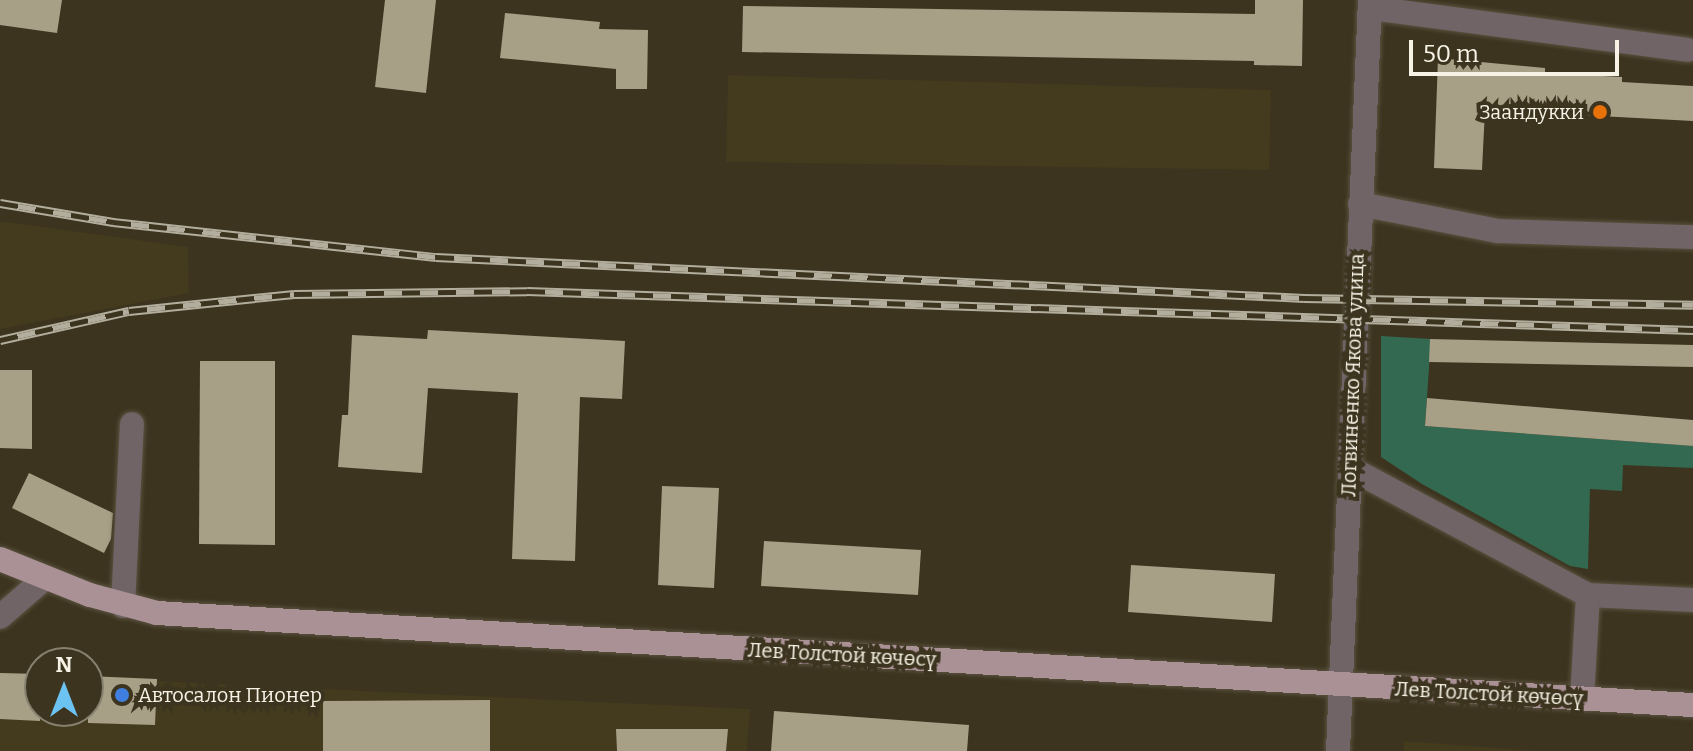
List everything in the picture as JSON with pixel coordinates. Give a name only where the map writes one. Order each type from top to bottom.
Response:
[{"type":"main road","name":"Лев Толстой көчөсү","points":[[0,559],[123,606],[157,613],[1693,705]]},
{"type":"street","points":[[1370,4],[1687,50]]},
{"type":"street","name":"Логвиненко Якова улица","points":[[1338,751],[1370,4]]},
{"type":"street","points":[[1360,204],[1498,231],[1693,237]]},
{"type":"street","points":[[123,606],[132,424]]},
{"type":"street","points":[[1350,468],[1588,595],[1693,600]]},
{"type":"street","points":[[0,617],[45,578]]},
{"type":"street","points":[[1582,699],[1588,595]]},
{"type":"shaded area","points":[[728,75],[1271,90],[1269,170],[726,162]]},
{"type":"shaded area","points":[[0,221],[188,247],[189,293],[0,329]]},
{"type":"shaded area","points":[[0,674],[24,696],[24,727],[104,727],[104,679],[750,709],[747,751],[0,751]]},
{"type":"shaded area","points":[[1404,741],[1535,751],[1404,751]]},
{"type":"green space","points":[[1381,336],[1431,339],[1425,426],[1693,446],[1693,468],[1623,465],[1622,491],[1590,489],[1588,569],[1570,566],[1422,484],[1381,457]]},
{"type":"building","points":[[0,0],[62,0],[57,33],[0,25]]},
{"type":"building","points":[[385,0],[436,0],[426,93],[375,87]]},
{"type":"building","points":[[1255,0],[1303,0],[1302,66],[1254,65],[1254,61],[742,52],[743,6],[1255,14]]},
{"type":"building","points":[[505,13],[600,22],[599,29],[648,30],[647,89],[616,89],[616,69],[500,58]]},
{"type":"building","points":[[1438,58],[1545,68],[1545,73],[1622,77],[1622,82],[1693,86],[1693,121],[1485,110],[1482,170],[1434,168]]},
{"type":"building","points":[[428,330],[625,341],[622,399],[580,397],[575,561],[512,559],[518,393],[428,388],[422,473],[338,467],[342,415],[348,415],[352,335],[427,339]]},
{"type":"building","points":[[1430,339],[1693,345],[1693,367],[1429,362]]},
{"type":"building","points":[[200,361],[275,361],[275,545],[199,544]]},
{"type":"building","points":[[0,370],[32,370],[32,449],[0,448]]},
{"type":"building","points":[[1427,398],[1693,420],[1693,446],[1425,426]]},
{"type":"building","points":[[29,473],[113,513],[111,539],[104,553],[12,508]]},
{"type":"building","points":[[662,486],[719,488],[714,588],[658,585]]},
{"type":"building","points":[[764,541],[921,550],[918,595],[761,586]]},
{"type":"building","points":[[1131,565],[1275,574],[1272,622],[1128,612]]},
{"type":"building","points":[[0,673],[24,674],[24,720],[0,719]]},
{"type":"building","points":[[104,677],[157,679],[155,725],[104,723]]},
{"type":"building","points":[[490,700],[490,751],[323,751],[323,701]]},
{"type":"building","points":[[774,711],[969,725],[967,751],[771,751]]},
{"type":"building","points":[[616,729],[728,729],[726,751],[617,751]]},
{"type":"railway","points":[[0,203],[113,222],[436,257],[1304,298],[1693,305]]},
{"type":"railway","points":[[0,340],[129,311],[294,294],[527,291],[1693,330]]},
{"type":"place","name":"Заандукки","points":[[1600,112]]},
{"type":"place","name":"Автосалон Пионер","points":[[122,695]]}]
